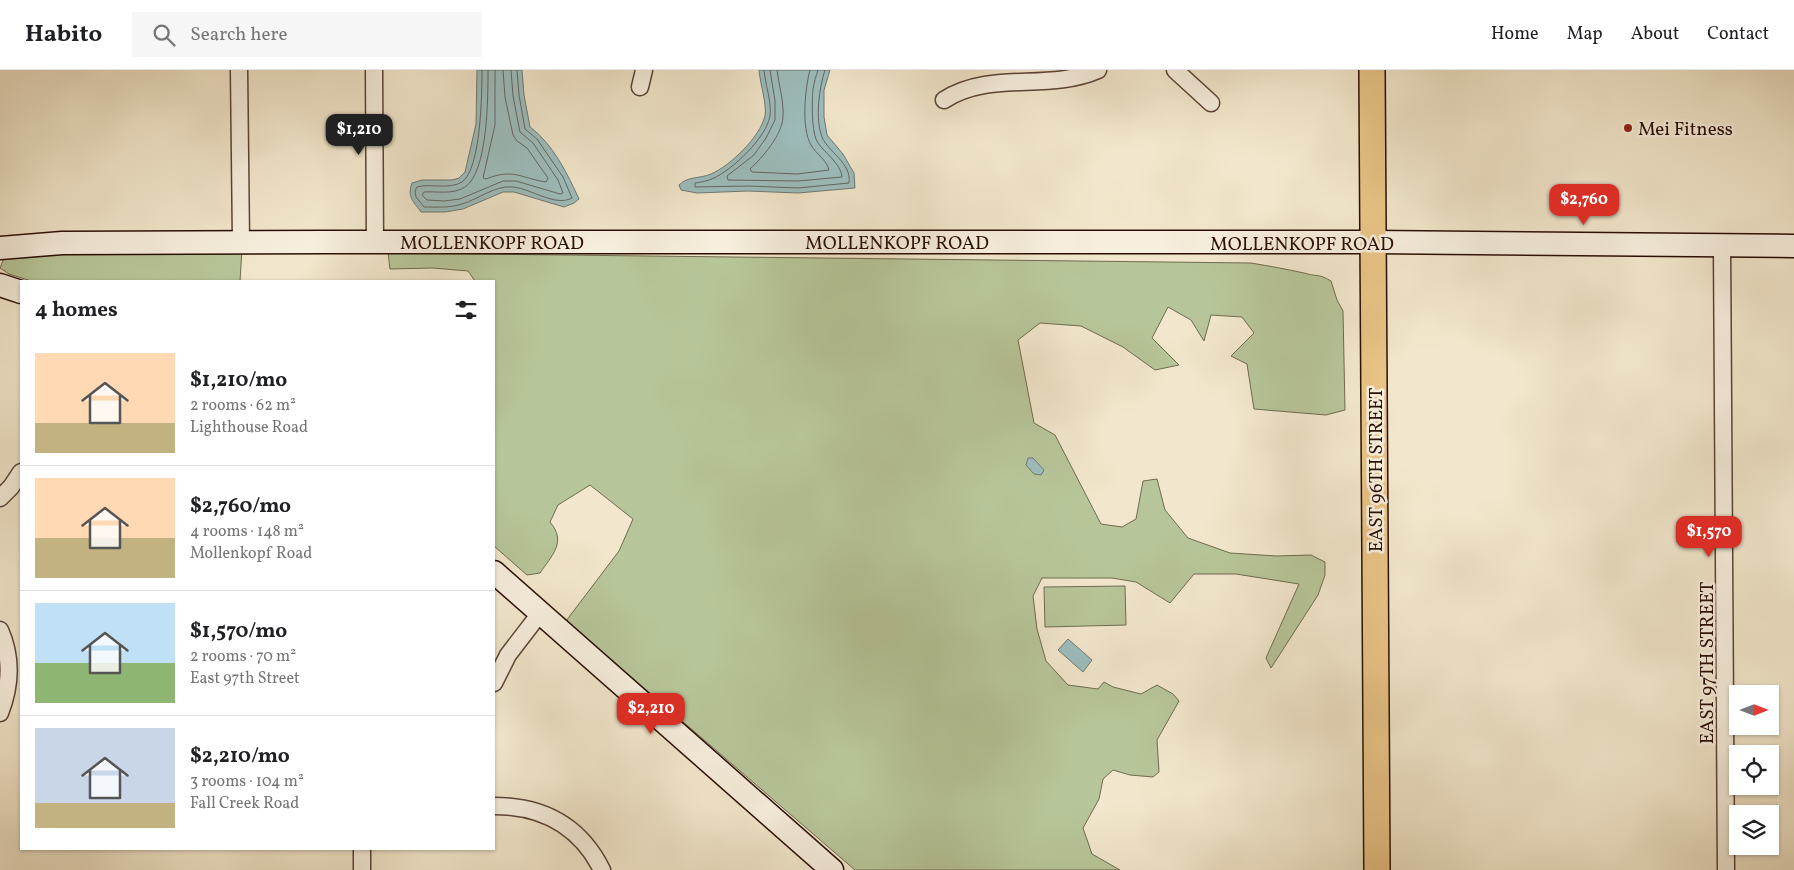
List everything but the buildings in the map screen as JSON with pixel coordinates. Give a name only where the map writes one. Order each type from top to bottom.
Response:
[{"type":"main road","name":"EAST 96TH STREET","points":[[1372,70],[1378,870]]},
{"type":"street","points":[[239,70],[241,242]]},
{"type":"street","points":[[374,70],[375,242]]},
{"type":"street","points":[[640,87],[644,70]]},
{"type":"street","points":[[944,100],[966,89],[989,82],[1059,80],[1081,76],[1098,70]]},
{"type":"street","points":[[1175,70],[1211,103]]},
{"type":"street","name":"MOLLENKOPF ROAD","points":[[0,248],[62,243],[241,242],[1373,242],[1794,246]]},
{"type":"street","name":"EAST 97TH STREET","points":[[1722,246],[1726,870]]},
{"type":"street","points":[[0,285],[20,292]]},
{"type":"street","points":[[0,498],[11,487],[20,474]]},
{"type":"street","points":[[495,573],[832,870]]},
{"type":"street","points":[[495,682],[508,654],[540,612]]},
{"type":"street","points":[[0,630],[6,646],[9,667],[6,695],[0,713]]},
{"type":"street","points":[[495,806],[537,811],[568,827],[584,841],[602,870]]},
{"type":"street","points":[[362,850],[362,870]]},
{"type":"green space","points":[[242,249],[240,280],[28,280],[9,274],[0,268],[4,258],[18,253]]},
{"type":"green space","points":[[388,253],[1251,263],[1323,277],[1331,281],[1343,311],[1345,410],[1326,415],[1254,409],[1247,364],[1231,356],[1254,333],[1242,317],[1211,315],[1204,341],[1191,320],[1168,307],[1152,338],[1179,365],[1155,370],[1123,347],[1081,326],[1040,323],[1018,340],[1034,423],[1055,435],[1101,524],[1122,527],[1136,519],[1143,481],[1157,479],[1165,510],[1188,538],[1230,553],[1276,556],[1311,555],[1325,562],[1325,575],[1318,595],[1271,668],[1266,658],[1299,584],[1236,574],[1194,574],[1170,603],[1136,582],[1112,578],[1042,578],[1033,596],[1037,629],[1046,661],[1068,685],[1098,689],[1104,682],[1113,687],[1141,694],[1157,685],[1173,694],[1179,701],[1157,740],[1159,772],[1153,777],[1130,775],[1113,770],[1103,779],[1099,799],[1083,828],[1092,854],[1120,870],[855,870],[566,621],[619,551],[633,519],[590,485],[558,505],[550,522],[557,536],[556,548],[540,573],[527,575],[495,547],[495,280],[474,280],[468,271],[433,268],[390,269]]},
{"type":"green space","points":[[1125,586],[1126,625],[1045,627],[1044,587]]},
{"type":"water","points":[[477,70],[522,70],[530,127],[546,142],[564,169],[579,199],[574,203],[564,207],[514,192],[503,192],[463,209],[445,212],[421,212],[412,199],[410,192],[412,183],[422,180],[452,180],[459,178],[465,172],[476,124]]},
{"type":"water","points":[[759,70],[830,70],[824,90],[824,117],[827,135],[843,154],[854,173],[855,188],[798,193],[748,191],[697,193],[681,190],[679,185],[682,182],[711,174],[727,165],[757,133],[765,116]]},
{"type":"water","points":[[1028,458],[1033,458],[1044,470],[1041,475],[1034,474],[1026,465]]},
{"type":"water","points":[[1068,639],[1092,660],[1083,672],[1058,650]]},
{"type":"place","name":"Mei Fitness","points":[[1628,128]]}]
